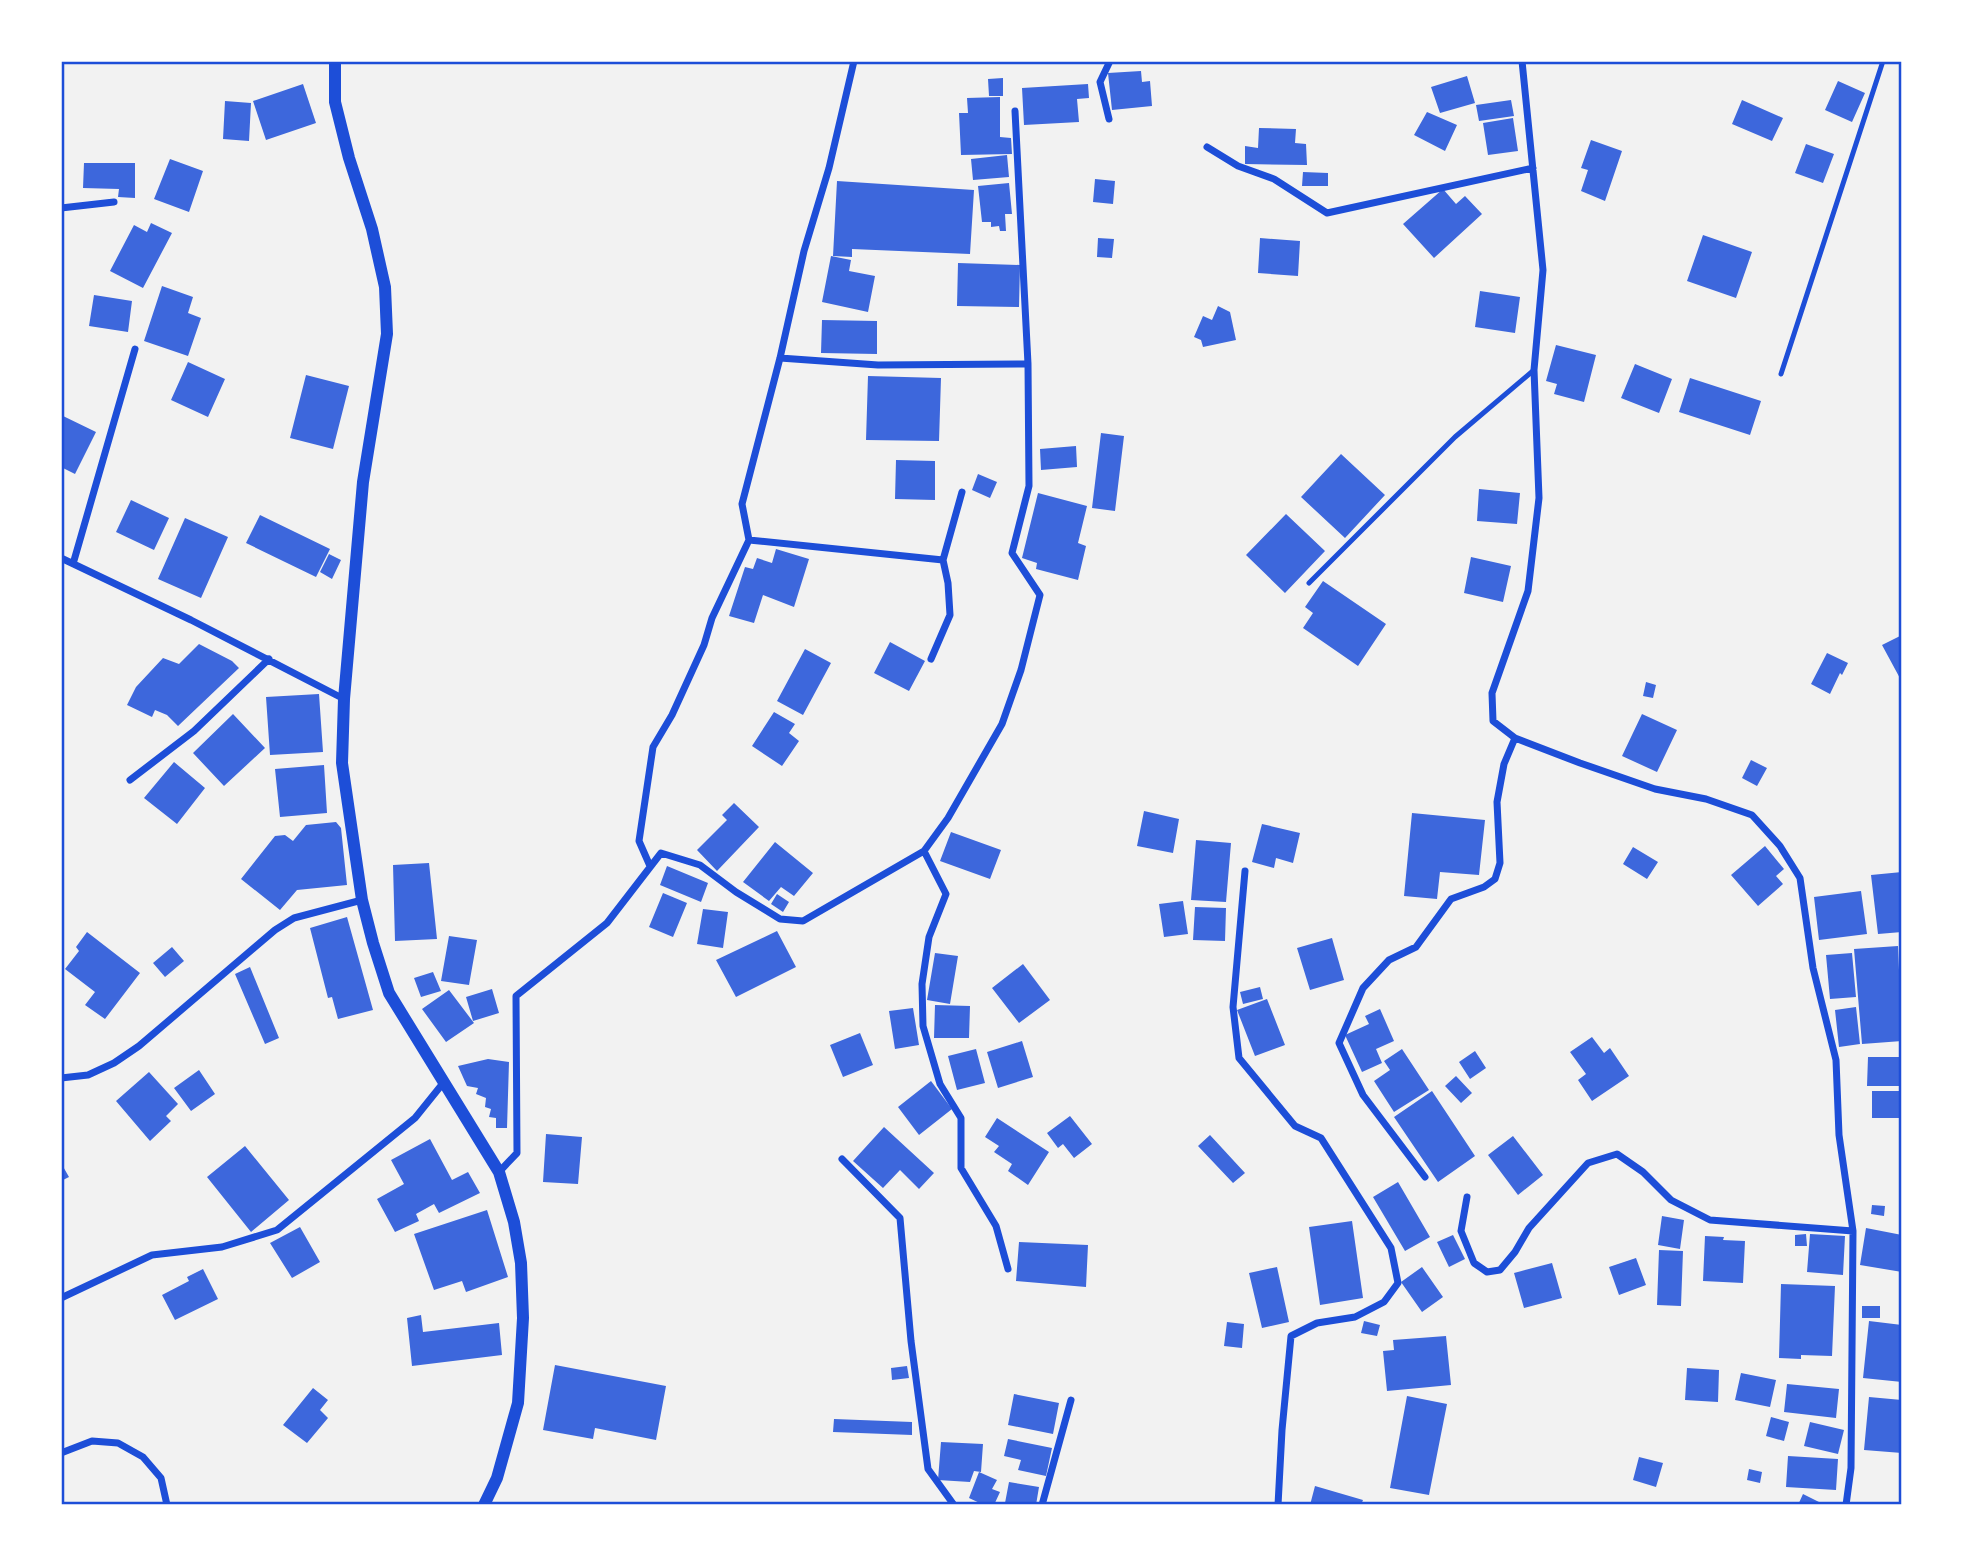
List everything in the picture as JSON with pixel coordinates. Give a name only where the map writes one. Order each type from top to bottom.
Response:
[{"type":"street","points":[[335,61],[335,102],[349,158],[372,229],[385,287],[387,334],[363,482],[344,698],[342,763],[362,900],[389,993],[499,1172],[514,1222],[520,1263],[523,1318],[518,1403],[497,1478],[484,1505]]},
{"type":"street","points":[[650,866],[639,841],[653,747],[672,715],[704,645],[712,618],[749,540],[742,504],[780,358],[804,251],[830,168],[854,61]]},
{"type":"street","points":[[1109,119],[1100,82],[1110,61]]},
{"type":"street","points":[[1522,61],[1543,270],[1534,370],[1539,498],[1528,591],[1492,693],[1493,721],[1515,738],[1655,789],[1706,799],[1752,815],[1780,846],[1800,878],[1813,968],[1836,1060],[1839,1135],[1853,1231],[1851,1468],[1846,1505]]},
{"type":"street","points":[[499,1172],[517,1153],[516,996],[607,923],[661,853],[700,865],[736,892],[780,919],[803,921],[924,851],[968,786],[1002,724],[1021,670],[1040,595],[1012,553],[1029,486],[1028,364],[1015,111]]},
{"type":"street","points":[[1207,147],[1238,166],[1274,179],[1327,213],[1533,168]]},
{"type":"street","points":[[61,208],[114,202]]},
{"type":"street","points":[[73,564],[135,349]]},
{"type":"street","points":[[780,358],[878,365],[1028,364]]},
{"type":"street","points":[[931,659],[950,615],[943,559],[962,492]]},
{"type":"street","points":[[749,540],[943,559]]},
{"type":"street","points":[[61,558],[344,698]]},
{"type":"street","points":[[130,780],[194,731],[269,659]]},
{"type":"street","points":[[1425,1177],[1363,1095],[1339,1043],[1363,988],[1389,960],[1416,947],[1451,899],[1484,887],[1495,879],[1500,863],[1497,802],[1504,764],[1515,738]]},
{"type":"street","points":[[924,851],[946,894],[929,937],[922,984],[923,1026],[940,1084],[961,1118],[961,1168],[996,1226],[1007,1269]]},
{"type":"street","points":[[1245,871],[1233,1007],[1238,1058],[1295,1126],[1321,1138],[1391,1248],[1398,1283],[1384,1302],[1355,1317],[1317,1323],[1291,1336],[1278,1505]]},
{"type":"street","points":[[61,1078],[88,1075],[114,1063],[139,1046],[275,930],[294,918],[362,900]]},
{"type":"street","points":[[61,1298],[152,1255],[222,1247],[277,1230],[415,1118],[445,1082]]},
{"type":"street","points":[[1467,1197],[1461,1231],[1474,1263],[1487,1272],[1500,1270],[1529,1228],[1588,1163],[1617,1154],[1643,1172],[1671,1200],[1710,1220],[1853,1231]]},
{"type":"street","points":[[842,1159],[900,1218],[911,1341],[928,1469],[954,1505]]},
{"type":"street","points":[[1042,1505],[1071,1400]]},
{"type":"street","points":[[61,1453],[92,1441],[118,1443],[143,1457],[161,1478],[167,1505]]},
{"type":"lane","points":[[1781,374],[1883,61]]},
{"type":"lane","points":[[1309,583],[1455,437],[1534,370]]},
{"type":"building","points":[[1141,71],[1142,82],[1150,81],[1152,106],[1112,110],[1108,73]]},
{"type":"building","points":[[1467,76],[1475,103],[1440,113],[1431,87]]},
{"type":"building","points":[[1003,78],[1003,96],[989,96],[988,79]]},
{"type":"building","points":[[1838,81],[1865,93],[1852,122],[1825,110]]},
{"type":"building","points":[[303,84],[316,123],[266,140],[253,101]]},
{"type":"building","points":[[1088,84],[1089,98],[1077,99],[1079,122],[1024,125],[1022,88]]},
{"type":"building","points":[[1000,97],[1000,137],[1011,138],[1012,154],[961,155],[959,113],[968,113],[967,98]]},
{"type":"building","points":[[1511,100],[1514,116],[1479,121],[1476,105]]},
{"type":"building","points":[[1742,100],[1783,118],[1772,141],[1732,124]]},
{"type":"building","points":[[225,101],[251,103],[249,141],[223,139]]},
{"type":"building","points":[[1427,112],[1457,125],[1445,151],[1414,135]]},
{"type":"building","points":[[1513,118],[1518,151],[1488,155],[1483,123]]},
{"type":"building","points":[[1259,128],[1296,129],[1295,143],[1306,144],[1307,165],[1245,164],[1245,146],[1258,148]]},
{"type":"building","points":[[1591,140],[1622,151],[1605,201],[1581,191],[1588,170],[1581,168]]},
{"type":"building","points":[[1806,144],[1834,154],[1823,183],[1795,173]]},
{"type":"building","points":[[1007,155],[1009,177],[973,180],[971,159]]},
{"type":"building","points":[[170,159],[203,171],[189,212],[154,199]]},
{"type":"building","points":[[84,163],[135,163],[135,198],[118,197],[119,189],[83,188]]},
{"type":"building","points":[[1303,172],[1328,173],[1328,186],[1302,186]]},
{"type":"building","points":[[1095,179],[1115,181],[1113,204],[1093,202]]},
{"type":"building","points":[[837,181],[974,190],[970,254],[852,249],[852,257],[833,256]]},
{"type":"building","points":[[1009,183],[1012,214],[1005,214],[1006,231],[1000,231],[999,226],[991,227],[991,222],[982,222],[978,186]]},
{"type":"building","points":[[1443,189],[1456,204],[1465,196],[1482,214],[1434,258],[1403,224]]},
{"type":"building","points":[[151,223],[172,233],[143,288],[110,271],[134,225],[147,232]]},
{"type":"building","points":[[1703,235],[1752,252],[1736,298],[1687,281]]},
{"type":"building","points":[[1098,238],[1114,239],[1112,258],[1097,257]]},
{"type":"building","points":[[1260,238],[1300,241],[1298,276],[1258,273]]},
{"type":"building","points":[[831,256],[851,260],[849,271],[875,276],[868,312],[822,302]]},
{"type":"building","points":[[958,263],[1020,265],[1019,307],[957,306]]},
{"type":"building","points":[[162,286],[193,297],[188,313],[201,318],[188,356],[144,341]]},
{"type":"building","points":[[1480,291],[1520,297],[1515,333],[1475,327]]},
{"type":"building","points":[[94,295],[132,301],[128,332],[89,326]]},
{"type":"building","points":[[1218,306],[1230,312],[1236,340],[1203,347],[1201,340],[1194,337],[1203,316],[1212,320]]},
{"type":"building","points":[[822,320],[877,321],[877,354],[821,353]]},
{"type":"building","points":[[1556,345],[1596,355],[1584,402],[1554,394],[1557,384],[1546,381]]},
{"type":"building","points":[[188,362],[225,379],[208,417],[171,400]]},
{"type":"building","points":[[1635,364],[1672,379],[1659,413],[1621,398]]},
{"type":"building","points":[[306,375],[349,386],[333,449],[290,438]]},
{"type":"building","points":[[868,376],[941,378],[939,441],[866,440]]},
{"type":"building","points":[[1690,378],[1761,401],[1750,435],[1679,412]]},
{"type":"building","points":[[61,415],[96,432],[75,474],[61,467]]},
{"type":"building","points":[[1101,433],[1124,436],[1115,511],[1092,508]]},
{"type":"building","points":[[1076,446],[1077,467],[1041,470],[1040,449]]},
{"type":"building","points":[[1341,454],[1385,495],[1345,538],[1301,497]]},
{"type":"building","points":[[896,460],[935,461],[935,500],[895,499]]},
{"type":"building","points":[[978,474],[997,482],[990,498],[972,490]]},
{"type":"building","points":[[1479,489],[1520,493],[1517,524],[1477,521]]},
{"type":"building","points":[[1038,493],[1087,506],[1078,543],[1086,546],[1078,580],[1036,569],[1037,563],[1022,558]]},
{"type":"building","points":[[131,500],[169,518],[154,550],[116,532]]},
{"type":"building","points":[[1286,514],[1325,551],[1285,593],[1246,555]]},
{"type":"building","points":[[260,515],[330,549],[316,577],[246,543]]},
{"type":"building","points":[[185,518],[228,537],[201,598],[158,579]]},
{"type":"building","points":[[776,549],[809,559],[794,607],[763,595],[754,623],[729,616],[745,567],[753,569],[757,558],[772,563]]},
{"type":"building","points":[[329,554],[341,560],[332,579],[320,572]]},
{"type":"building","points":[[1471,557],[1511,566],[1503,602],[1464,593]]},
{"type":"building","points":[[1323,581],[1386,624],[1358,666],[1303,628],[1313,613],[1305,607]]},
{"type":"building","points":[[1902,635],[1902,682],[1882,645]]},
{"type":"building","points":[[890,642],[925,661],[909,691],[874,673]]},
{"type":"building","points":[[199,644],[232,661],[239,668],[178,726],[167,715],[155,710],[152,717],[127,705],[136,687],[163,658],[179,664]]},
{"type":"building","points":[[805,649],[831,663],[803,715],[777,701]]},
{"type":"building","points":[[1827,653],[1848,663],[1830,694],[1811,684]]},
{"type":"building","points":[[1646,682],[1656,685],[1653,698],[1643,696]]},
{"type":"building","points":[[319,694],[323,752],[270,755],[266,697]]},
{"type":"building","points":[[774,712],[795,724],[789,733],[799,741],[782,766],[752,746]]},
{"type":"building","points":[[233,714],[265,748],[224,786],[193,753]]},
{"type":"building","points":[[1642,714],[1677,730],[1657,772],[1622,756]]},
{"type":"building","points":[[1751,760],[1767,768],[1757,786],[1742,778]]},
{"type":"building","points":[[174,762],[205,788],[177,824],[144,798]]},
{"type":"building","points":[[324,765],[327,813],[280,817],[275,769]]},
{"type":"building","points":[[734,803],[759,827],[717,871],[697,850],[727,820],[722,815]]},
{"type":"building","points":[[1144,811],[1179,819],[1173,853],[1137,846]]},
{"type":"building","points":[[1412,813],[1485,820],[1479,875],[1440,872],[1437,899],[1404,896]]},
{"type":"building","points":[[336,822],[341,828],[347,885],[297,890],[280,910],[241,879],[275,836],[285,835],[293,841],[306,825]]},
{"type":"building","points":[[1262,824],[1300,833],[1293,863],[1276,858],[1274,868],[1252,862]]},
{"type":"building","points":[[951,832],[1001,850],[990,879],[940,861]]},
{"type":"building","points":[[1196,840],[1231,843],[1226,902],[1191,900]]},
{"type":"building","points":[[775,842],[813,873],[794,896],[781,887],[769,901],[743,882]]},
{"type":"building","points":[[1765,846],[1784,869],[1776,876],[1783,884],[1758,906],[1731,875]]},
{"type":"building","points":[[1633,847],[1658,862],[1647,879],[1623,864]]},
{"type":"building","points":[[429,863],[437,939],[395,941],[393,865]]},
{"type":"building","points":[[667,866],[708,883],[701,902],[660,885]]},
{"type":"building","points":[[1902,872],[1902,932],[1878,934],[1871,875]]},
{"type":"building","points":[[1861,891],[1867,934],[1819,940],[1814,897]]},
{"type":"building","points":[[663,893],[687,903],[673,937],[649,927]]},
{"type":"building","points":[[777,894],[789,902],[783,912],[771,904]]},
{"type":"building","points":[[1183,901],[1188,934],[1164,937],[1159,904]]},
{"type":"building","points":[[1195,907],[1226,908],[1225,941],[1193,940]]},
{"type":"building","points":[[703,909],[728,912],[723,948],[697,944]]},
{"type":"building","points":[[347,917],[373,1010],[338,1019],[332,997],[328,998],[310,928]]},
{"type":"building","points":[[777,931],[796,967],[736,997],[716,960]]},
{"type":"building","points":[[87,932],[140,973],[105,1019],[85,1005],[95,992],[65,969],[79,951],[76,947]]},
{"type":"building","points":[[449,936],[477,940],[469,985],[441,981]]},
{"type":"building","points":[[1332,938],[1344,980],[1310,990],[1297,948]]},
{"type":"building","points":[[1898,946],[1899,970],[1902,970],[1902,1041],[1862,1044],[1854,949]]},
{"type":"building","points":[[172,947],[184,961],[165,977],[153,963]]},
{"type":"building","points":[[935,953],[958,956],[950,1004],[927,1000]]},
{"type":"building","points":[[1852,953],[1856,997],[1830,999],[1826,955]]},
{"type":"building","points":[[1023,964],[1050,1000],[1019,1023],[992,988]]},
{"type":"building","points":[[250,967],[279,1038],[265,1044],[235,974]]},
{"type":"building","points":[[433,972],[441,991],[421,997],[414,978]]},
{"type":"building","points":[[1260,987],[1263,999],[1243,1004],[1240,992]]},
{"type":"building","points":[[492,989],[499,1013],[473,1021],[466,997]]},
{"type":"building","points":[[449,990],[474,1023],[446,1042],[422,1009]]},
{"type":"building","points":[[1267,999],[1285,1045],[1255,1056],[1237,1010]]},
{"type":"building","points":[[935,1005],[970,1006],[969,1038],[934,1038]]},
{"type":"building","points":[[1856,1007],[1860,1044],[1839,1047],[1835,1010]]},
{"type":"building","points":[[913,1008],[919,1045],[895,1049],[889,1011]]},
{"type":"building","points":[[1380,1009],[1394,1041],[1376,1049],[1382,1063],[1362,1072],[1345,1035],[1369,1024],[1365,1016]]},
{"type":"building","points":[[860,1033],[873,1065],[843,1077],[830,1045]]},
{"type":"building","points":[[1592,1037],[1604,1053],[1610,1048],[1629,1076],[1592,1101],[1578,1080],[1586,1074],[1570,1052]]},
{"type":"building","points":[[1022,1041],[1033,1077],[998,1088],[987,1052]]},
{"type":"building","points":[[976,1049],[985,1083],[957,1090],[948,1056]]},
{"type":"building","points":[[1402,1049],[1429,1090],[1394,1112],[1374,1081],[1390,1070],[1384,1061]]},
{"type":"building","points":[[1475,1051],[1486,1068],[1470,1079],[1459,1062]]},
{"type":"building","points":[[1868,1057],[1902,1057],[1902,1086],[1867,1086]]},
{"type":"building","points":[[488,1059],[509,1062],[507,1128],[496,1128],[496,1118],[489,1117],[491,1109],[485,1107],[486,1098],[476,1094],[478,1088],[467,1086],[458,1066]]},
{"type":"building","points":[[199,1070],[215,1094],[191,1111],[174,1088]]},
{"type":"building","points":[[149,1072],[178,1104],[166,1116],[171,1121],[150,1141],[116,1101]]},
{"type":"building","points":[[1456,1076],[1472,1093],[1461,1103],[1445,1086]]},
{"type":"building","points":[[931,1081],[952,1109],[919,1135],[898,1107]]},
{"type":"building","points":[[1432,1091],[1475,1156],[1438,1182],[1394,1117]]},
{"type":"building","points":[[1872,1091],[1902,1091],[1902,1118],[1872,1118]]},
{"type":"building","points":[[1070,1116],[1092,1144],[1074,1158],[1063,1144],[1058,1148],[1047,1133]]},
{"type":"building","points":[[997,1118],[1049,1152],[1028,1185],[1008,1171],[1012,1164],[994,1152],[999,1146],[985,1137]]},
{"type":"building","points":[[884,1127],[934,1173],[919,1189],[900,1170],[883,1188],[853,1161]]},
{"type":"building","points":[[546,1134],[582,1137],[578,1184],[543,1182]]},
{"type":"building","points":[[1210,1135],[1245,1173],[1233,1183],[1198,1146]]},
{"type":"building","points":[[1513,1136],[1543,1175],[1518,1195],[1488,1155]]},
{"type":"building","points":[[430,1139],[452,1180],[468,1172],[480,1193],[439,1213],[434,1204],[416,1214],[419,1221],[395,1232],[377,1199],[404,1184],[391,1160]]},
{"type":"building","points":[[245,1146],[289,1200],[251,1232],[207,1177]]},
{"type":"building","points":[[61,1163],[69,1177],[61,1181]]},
{"type":"building","points":[[1398,1182],[1430,1237],[1405,1251],[1373,1197]]},
{"type":"building","points":[[1872,1205],[1885,1206],[1884,1216],[1871,1214]]},
{"type":"building","points":[[487,1210],[508,1277],[466,1292],[462,1281],[434,1290],[414,1234]]},
{"type":"building","points":[[1662,1216],[1684,1220],[1680,1249],[1658,1245]]},
{"type":"building","points":[[1352,1221],[1363,1298],[1320,1305],[1309,1227]]},
{"type":"building","points":[[300,1227],[320,1262],[292,1278],[270,1243]]},
{"type":"building","points":[[1866,1228],[1902,1235],[1902,1272],[1860,1265]]},
{"type":"building","points":[[1806,1234],[1807,1246],[1795,1246],[1795,1235]]},
{"type":"building","points":[[1810,1234],[1845,1236],[1843,1275],[1807,1272]]},
{"type":"building","points":[[1453,1235],[1465,1259],[1449,1267],[1437,1242]]},
{"type":"building","points":[[1705,1236],[1745,1241],[1743,1283],[1703,1281]]},
{"type":"building","points":[[1019,1242],[1088,1245],[1086,1287],[1016,1281]]},
{"type":"building","points":[[1659,1250],[1683,1251],[1681,1306],[1657,1305]]},
{"type":"building","points":[[1636,1258],[1646,1285],[1619,1295],[1609,1267]]},
{"type":"building","points":[[1552,1263],[1562,1298],[1524,1308],[1514,1273]]},
{"type":"building","points":[[1277,1267],[1289,1322],[1262,1328],[1249,1273]]},
{"type":"building","points":[[1422,1267],[1443,1297],[1422,1312],[1401,1282]]},
{"type":"building","points":[[203,1269],[218,1299],[175,1320],[162,1295],[189,1281],[187,1277]]},
{"type":"building","points":[[1781,1284],[1835,1286],[1832,1356],[1801,1355],[1801,1359],[1779,1358]]},
{"type":"building","points":[[1862,1306],[1880,1306],[1880,1318],[1862,1318]]},
{"type":"building","points":[[421,1315],[423,1332],[499,1323],[502,1355],[412,1366],[407,1318]]},
{"type":"building","points":[[1364,1321],[1380,1325],[1377,1336],[1361,1333]]},
{"type":"building","points":[[1869,1321],[1902,1325],[1902,1382],[1863,1378]]},
{"type":"building","points":[[1227,1322],[1244,1324],[1242,1348],[1224,1346]]},
{"type":"building","points":[[1446,1336],[1451,1385],[1387,1391],[1383,1351],[1394,1350],[1393,1340]]},
{"type":"building","points":[[555,1365],[666,1386],[656,1440],[595,1428],[593,1439],[543,1430]]},
{"type":"building","points":[[907,1366],[909,1378],[892,1380],[891,1368]]},
{"type":"building","points":[[1687,1368],[1719,1370],[1718,1402],[1685,1400]]},
{"type":"building","points":[[1741,1373],[1776,1380],[1770,1407],[1735,1400]]},
{"type":"building","points":[[1787,1384],[1839,1389],[1836,1418],[1784,1412]]},
{"type":"building","points":[[313,1388],[328,1400],[320,1410],[328,1418],[307,1443],[283,1425]]},
{"type":"building","points":[[1014,1394],[1059,1403],[1053,1434],[1008,1425]]},
{"type":"building","points":[[1407,1396],[1447,1404],[1429,1495],[1390,1488]]},
{"type":"building","points":[[1869,1397],[1902,1400],[1902,1453],[1864,1450]]},
{"type":"building","points":[[1771,1417],[1789,1422],[1784,1441],[1766,1436]]},
{"type":"building","points":[[834,1419],[912,1422],[912,1435],[833,1432]]},
{"type":"building","points":[[1810,1422],[1844,1430],[1838,1454],[1804,1446]]},
{"type":"building","points":[[1008,1439],[1052,1448],[1046,1476],[1018,1470],[1021,1460],[1004,1456]]},
{"type":"building","points":[[941,1442],[983,1444],[981,1472],[974,1471],[970,1482],[938,1480]]},
{"type":"building","points":[[1788,1456],[1838,1459],[1836,1490],[1786,1487]]},
{"type":"building","points":[[1639,1457],[1663,1463],[1656,1487],[1633,1480]]},
{"type":"building","points":[[1749,1469],[1762,1472],[1760,1483],[1747,1480]]},
{"type":"building","points":[[979,1472],[997,1480],[992,1489],[1000,1492],[994,1505],[984,1505],[969,1498]]},
{"type":"building","points":[[1009,1482],[1039,1487],[1036,1505],[1005,1503]]},
{"type":"building","points":[[1315,1486],[1363,1500],[1361,1505],[1310,1505]]},
{"type":"building","points":[[1803,1494],[1825,1505],[1798,1505]]}]
